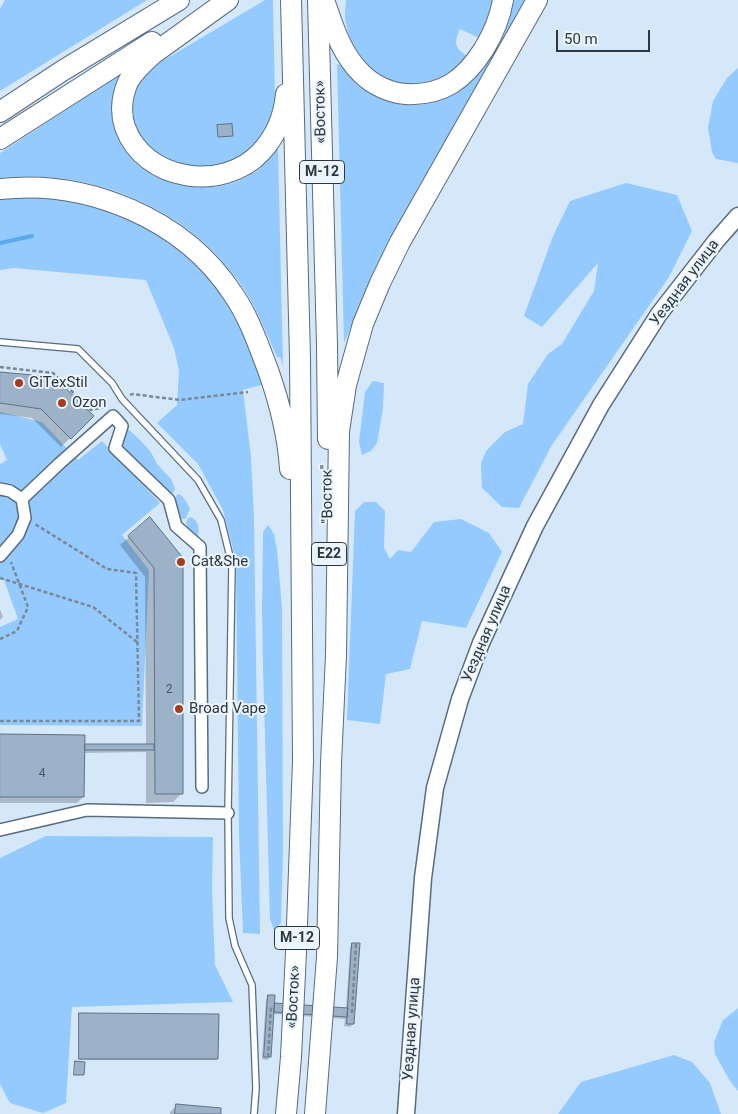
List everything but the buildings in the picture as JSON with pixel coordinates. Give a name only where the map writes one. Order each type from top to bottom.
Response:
[{"type":"highway","points":[[0,112],[62,71],[178,0]]},
{"type":"highway","points":[[0,139],[152,42],[222,0]]},
{"type":"highway","points":[[228,0],[143,63],[128,82],[122,101],[127,133],[139,150],[152,161],[183,175],[200,177],[220,175],[241,168],[266,146],[279,125],[286,96],[292,5]]},
{"type":"highway","name":"«Восток»","points":[[318,0],[327,345]]},
{"type":"highway","points":[[324,0],[349,59],[370,81],[390,91],[402,94],[425,94],[437,90],[449,85],[468,71],[488,42],[501,12],[503,0]]},
{"type":"highway","points":[[331,763],[336,655],[339,431],[346,385],[353,356],[372,302],[400,242],[537,0]]},
{"type":"highway","points":[[292,5],[300,358],[303,761]]},
{"type":"highway","points":[[0,189],[34,187],[56,189],[82,193],[120,205],[167,229],[196,252],[222,279],[243,310],[259,345],[273,386],[285,434],[290,466],[296,640],[303,761]]},
{"type":"highway","name":"\"Восток\"","points":[[327,345],[331,763]]},
{"type":"highway","name":"«Восток»","points":[[286,1114],[291,1057],[303,761]]},
{"type":"highway","name":"«Восток»","points":[[315,1114],[327,958],[331,763]]},
{"type":"street","name":"Уездная улица","points":[[406,1114],[423,878],[435,788],[460,699],[481,643],[535,526],[601,405],[660,314],[716,241],[738,216]]},
{"type":"street","points":[[22,499],[113,416],[122,426],[115,448],[169,500],[176,526],[200,547],[202,786]]},
{"type":"street","points":[[0,489],[10,491],[22,499],[25,518],[18,535],[3,552]]},
{"type":"street","points":[[0,830],[87,810],[228,813]]},
{"type":"street","points":[[317,1087],[320,1114]]},
{"type":"lane","points":[[0,342],[78,349],[112,383],[122,399],[198,480],[221,520],[232,565],[228,813],[230,918],[235,946],[252,985],[256,1088],[254,1114]]},
{"type":"path","points":[[0,367],[53,373],[92,410],[105,407],[113,416]]},
{"type":"path","points":[[122,399],[132,394],[180,400],[248,392]]},
{"type":"path","points":[[0,721],[139,721],[136,573],[107,569],[25,518]]},
{"type":"path","points":[[0,639],[17,631],[28,607],[20,584],[3,552]]},
{"type":"path","points":[[0,578],[93,607],[137,642]]},
{"type":"path","points":[[352,1012],[356,943]]},
{"type":"path","points":[[268,1057],[271,1008]]},
{"type":"shaded area","points":[[5,0],[147,0],[0,91],[0,9]]},
{"type":"shaded area","points":[[265,0],[273,0],[275,100],[271,117],[261,137],[246,153],[219,165],[189,166],[174,162],[160,155],[144,141],[135,123],[133,107],[135,93],[140,82],[159,63]]},
{"type":"shaded area","points":[[346,0],[495,0],[479,38],[460,29],[456,44],[467,56],[460,64],[448,75],[434,82],[419,85],[404,84],[390,80],[366,64],[356,52],[350,38],[345,18]]},
{"type":"shaded area","points":[[514,0],[527,0],[503,42],[500,41],[508,23]]},
{"type":"shaded area","points":[[497,47],[499,48],[375,271],[344,343],[337,64],[341,65],[354,80],[369,92],[386,100],[403,104],[421,105],[439,101],[456,93],[472,81],[480,74]]},
{"type":"shaded area","points":[[738,68],[738,163],[716,159],[712,152],[708,128],[713,101],[727,78]]},
{"type":"shaded area","points":[[124,72],[117,128],[118,137],[128,152],[138,162],[160,176],[174,182],[203,187],[233,183],[247,177],[260,168],[278,148],[283,366],[254,307],[237,279],[215,253],[190,231],[162,212],[132,197],[100,186],[67,179],[34,176],[0,178],[0,153]]},
{"type":"shaded area","points":[[626,183],[677,195],[692,231],[669,277],[552,445],[519,508],[502,507],[482,488],[481,463],[486,451],[505,432],[523,424],[528,384],[548,354],[562,344],[594,291],[598,263],[542,327],[524,316],[553,236],[570,201]]},
{"type":"shaded area","points":[[39,197],[87,204],[129,217],[172,242],[208,274],[237,315],[265,384],[243,390],[251,457],[254,518],[260,934],[243,933],[239,835],[236,561],[223,510],[198,464],[157,423],[177,405],[179,371],[174,348],[146,280],[14,268],[0,270],[0,199]]},
{"type":"shaded area","points":[[373,381],[384,383],[383,408],[377,443],[371,451],[362,455],[359,442],[365,392]]},
{"type":"shaded area","points":[[0,412],[42,422],[78,460],[102,441],[160,503],[122,535],[149,570],[142,726],[0,725],[0,627],[18,619],[3,577],[0,578],[0,464],[7,460],[0,444]]},
{"type":"shaded area","points":[[126,427],[150,451],[158,465],[171,479],[175,489],[173,493],[170,493],[121,450],[120,441]]},
{"type":"shaded area","points":[[179,494],[190,509],[186,518],[183,519],[179,518],[174,500]]},
{"type":"shaded area","points":[[364,502],[376,502],[385,511],[384,548],[390,559],[398,550],[411,552],[434,522],[461,519],[489,533],[502,552],[466,628],[422,621],[410,669],[386,674],[380,724],[347,720],[355,511]]},
{"type":"shaded area","points":[[191,517],[198,526],[197,537],[191,533],[186,523],[188,518]]},
{"type":"shaded area","points":[[268,525],[274,534],[277,550],[282,608],[283,852],[281,923],[274,930],[270,919],[262,609],[263,532]]},
{"type":"shaded area","points":[[46,836],[213,837],[212,889],[215,965],[233,1002],[72,1007],[66,1103],[43,1113],[10,1103],[0,1084],[0,858]]},
{"type":"shaded area","points":[[738,1008],[738,1091],[730,1081],[715,1054],[714,1042],[723,1020]]},
{"type":"shaded area","points":[[674,1055],[692,1062],[710,1083],[721,1114],[558,1114],[581,1082]]},
{"type":"waterway","points":[[0,243],[32,236]]},
{"type":"place","name":"GiTexStil","points":[[19,383]]},
{"type":"place","name":"Ozon","points":[[62,403]]},
{"type":"place","name":"Cat&She","points":[[181,562]]},
{"type":"place","name":"Broad Vape","points":[[179,709]]}]
